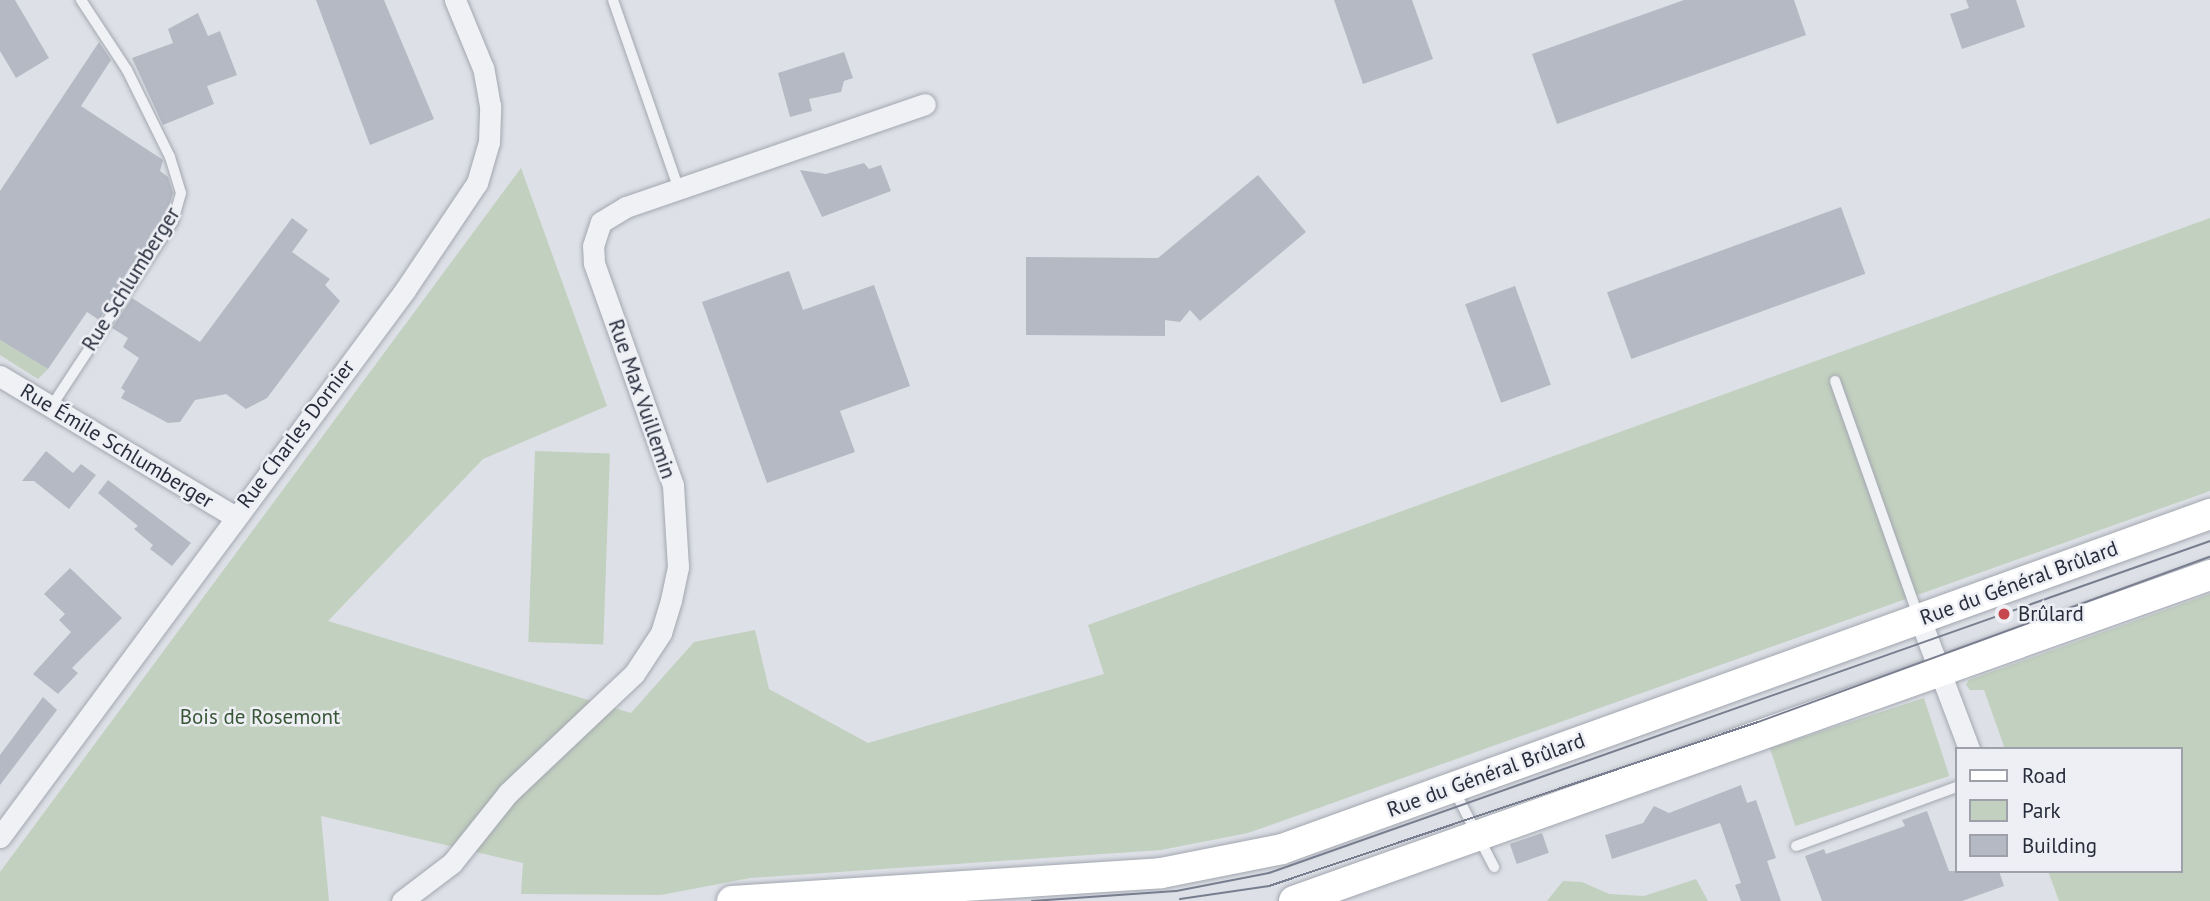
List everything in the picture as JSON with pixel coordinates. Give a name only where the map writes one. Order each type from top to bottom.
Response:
[{"type":"main road","name":"Rue du Général Brûlard","points":[[733,901],[817,898],[1161,873],[1282,849],[2210,514]]},
{"type":"main road","points":[[1294,901],[2210,575]]},
{"type":"street","name":"Rue Charles Dornier","points":[[0,837],[234,516],[405,290],[477,183],[489,142],[490,106],[483,68],[455,0]]},
{"type":"street","name":"Rue Max Vuillemin","points":[[402,901],[452,863],[508,793],[634,674],[661,633],[678,567],[673,485],[594,263],[596,231],[609,214],[925,104]]},
{"type":"street","name":"Rue Émile Schlumberger","points":[[0,376],[234,516]]},
{"type":"street","points":[[1920,619],[1968,747]]},
{"type":"lane","name":"Rue Schlumberger","points":[[51,407],[173,221],[181,193],[170,157],[127,70],[81,0]]},
{"type":"lane","points":[[613,0],[679,189]]},
{"type":"lane","points":[[1835,380],[1920,619]]},
{"type":"lane","points":[[1453,787],[1494,867]]},
{"type":"lane","points":[[1796,846],[1954,788]]},
{"type":"green space","name":"Bois de Rosemont","points":[[521,168],[607,406],[483,459],[328,621],[631,713],[694,642],[755,630],[769,689],[868,743],[1104,674],[1088,625],[2210,218],[2210,491],[1248,833],[1161,850],[750,878],[661,895],[521,894],[523,863],[321,816],[329,901],[0,901],[0,872]]},
{"type":"green space","points":[[0,340],[48,369],[38,379],[0,355]]},
{"type":"green space","points":[[535,451],[610,454],[603,645],[528,642]]},
{"type":"green space","points":[[2210,594],[2210,901],[2059,901],[2049,873],[2182,873],[2182,747],[2004,747],[1984,690],[1970,690],[1966,685],[1969,680]]},
{"type":"green space","points":[[1924,698],[1949,776],[1795,826],[1770,748]]},
{"type":"green space","points":[[1696,879],[1708,901],[1547,901],[1563,881],[1582,882],[1609,894],[1644,896]]},
{"type":"building","points":[[0,0],[15,0],[49,58],[16,78],[0,51]]},
{"type":"building","points":[[316,0],[384,0],[434,119],[370,145]]},
{"type":"building","points":[[1334,0],[1412,0],[1433,59],[1363,84]]},
{"type":"building","points":[[1684,0],[1794,0],[1806,35],[1557,124],[1532,54]]},
{"type":"building","points":[[1966,0],[2016,0],[2025,27],[1962,49],[1950,14],[1969,8]]},
{"type":"building","points":[[198,13],[208,36],[220,31],[237,75],[207,86],[214,104],[163,125],[132,58],[173,43],[168,29]]},
{"type":"building","points":[[99,42],[111,60],[81,106],[163,160],[160,171],[168,177],[173,193],[167,213],[99,320],[87,312],[48,369],[0,340],[0,191]]},
{"type":"building","points":[[844,52],[853,78],[844,81],[841,92],[809,99],[812,111],[790,117],[778,73]]},
{"type":"building","points":[[864,163],[869,169],[881,165],[891,191],[822,217],[800,170],[826,174]]},
{"type":"building","points":[[1258,175],[1306,232],[1200,321],[1190,310],[1180,322],[1165,320],[1165,336],[1026,335],[1026,257],[1158,258]]},
{"type":"building","points":[[1841,207],[1865,274],[1631,359],[1607,292]]},
{"type":"building","points":[[292,218],[308,230],[292,252],[330,279],[325,285],[340,301],[267,398],[246,409],[226,394],[195,400],[180,422],[168,423],[121,398],[125,391],[121,388],[139,358],[123,347],[128,338],[112,328],[132,298],[200,342]]},
{"type":"building","points":[[789,271],[803,310],[874,285],[910,386],[840,411],[855,452],[767,483],[702,302]]},
{"type":"building","points":[[1515,286],[1551,385],[1501,403],[1465,304]]},
{"type":"building","points":[[46,451],[73,473],[81,464],[96,475],[69,509],[34,481],[22,481]]},
{"type":"building","points":[[108,480],[191,543],[172,566],[150,549],[153,545],[134,529],[138,526],[98,493]]},
{"type":"building","points":[[70,568],[122,618],[72,668],[78,673],[58,694],[33,674],[71,632],[59,620],[65,614],[44,594]]},
{"type":"building","points":[[43,697],[57,710],[0,785],[0,755]]},
{"type":"building","points":[[1741,785],[1747,803],[1756,800],[1776,858],[1767,861],[1781,901],[1741,901],[1735,885],[1741,883],[1720,823],[1612,859],[1605,835],[1643,823],[1654,806],[1669,813]]},
{"type":"building","points":[[1927,811],[1949,871],[2000,873],[2004,886],[1962,901],[1822,901],[1805,856],[1824,849],[1826,854],[1905,826],[1902,820]]},
{"type":"building","points":[[1542,833],[1549,853],[1517,864],[1510,844]]},
{"type":"tram line","points":[[1032,901],[1176,891],[1269,873],[2210,541]]},
{"type":"tram line","points":[[1180,899],[1269,886],[1758,722],[2210,557]]},
{"type":"place","name":"Brûlard","points":[[2004,614]]}]
